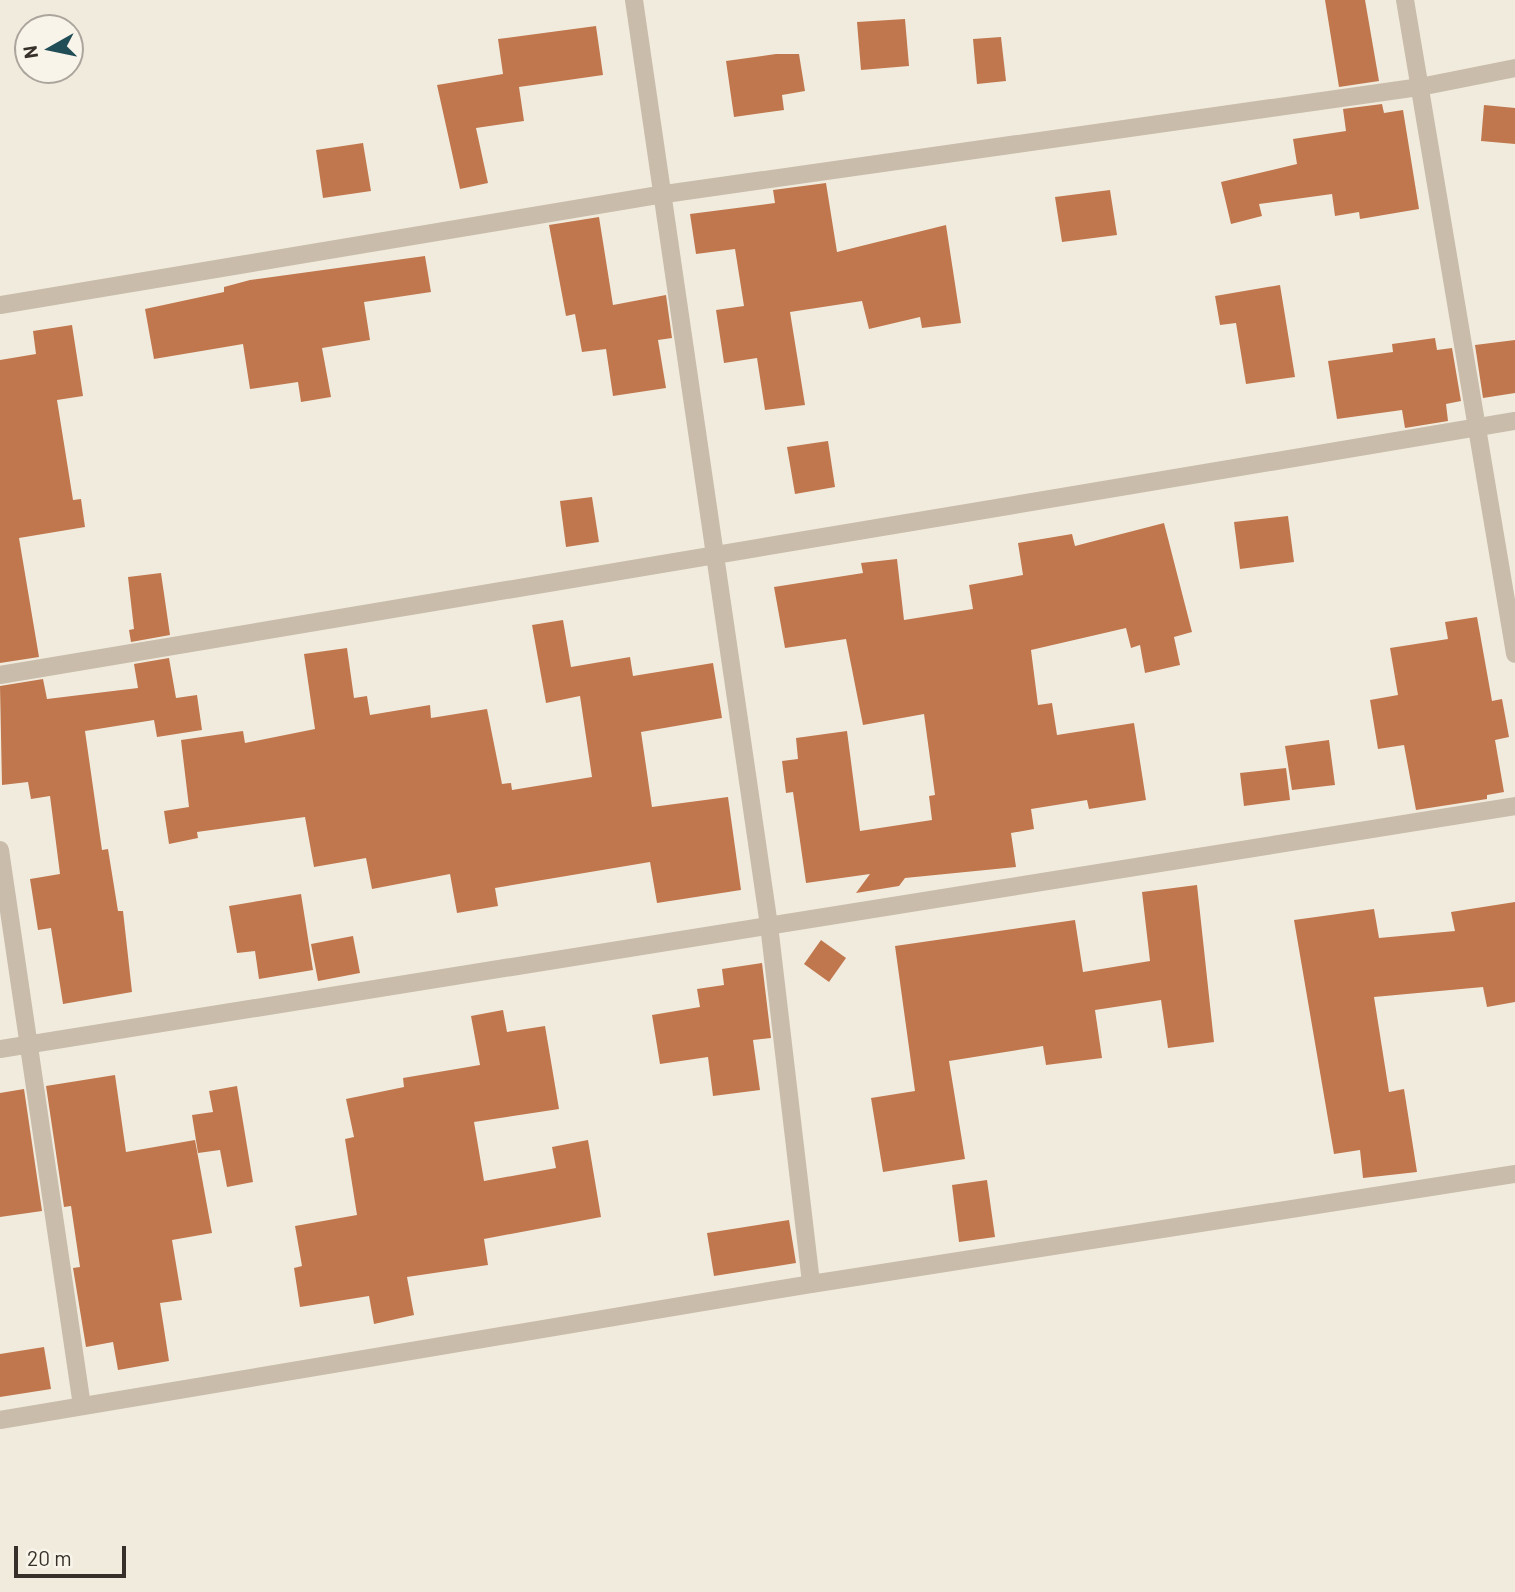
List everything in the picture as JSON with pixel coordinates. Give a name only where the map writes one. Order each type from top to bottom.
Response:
[{"type":"street","points":[[634,0],[665,194],[712,557],[769,925],[811,1284]]},
{"type":"street","points":[[1405,0],[1479,426],[1515,654]]},
{"type":"street","points":[[0,305],[665,194],[1420,87],[1515,68]]},
{"type":"street","points":[[0,675],[1515,421]]},
{"type":"street","points":[[0,1049],[1515,806]]},
{"type":"street","points":[[0,850],[82,1406]]},
{"type":"street","points":[[0,1420],[811,1284],[1515,1174]]},
{"type":"building","points":[[1325,0],[1365,0],[1379,81],[1339,87]]},
{"type":"building","points":[[905,19],[909,66],[861,70],[857,22]]},
{"type":"building","points":[[596,26],[603,75],[519,87],[524,121],[476,128],[488,183],[460,189],[437,85],[503,74],[498,39]]},
{"type":"building","points":[[1001,37],[1006,81],[977,84],[973,39]]},
{"type":"building","points":[[776,54],[799,54],[805,91],[782,95],[784,110],[734,117],[726,61]]},
{"type":"building","points":[[1382,104],[1384,113],[1403,110],[1419,209],[1360,219],[1359,212],[1335,216],[1332,194],[1259,204],[1262,216],[1231,224],[1221,182],[1297,164],[1293,139],[1346,131],[1343,109]]},
{"type":"building","points":[[1484,105],[1515,108],[1515,144],[1481,141]]},
{"type":"building","points":[[363,143],[371,191],[323,198],[316,150]]},
{"type":"building","points":[[826,183],[837,252],[946,225],[961,323],[922,328],[920,317],[869,329],[862,301],[790,312],[805,405],[765,410],[757,358],[724,363],[716,310],[744,306],[735,249],[696,254],[690,214],[775,203],[773,190]]},
{"type":"building","points":[[1110,190],[1117,235],[1062,242],[1055,197]]},
{"type":"building","points":[[599,217],[613,305],[666,295],[672,338],[658,340],[666,388],[613,396],[606,349],[582,352],[575,314],[566,316],[549,225]]},
{"type":"building","points":[[425,256],[431,292],[364,302],[370,340],[322,348],[331,397],[301,402],[298,382],[250,389],[243,344],[154,359],[145,309],[224,292],[224,287],[250,280]]},
{"type":"building","points":[[1280,285],[1295,377],[1246,384],[1236,323],[1220,325],[1215,296]]},
{"type":"building","points":[[72,325],[83,396],[57,400],[73,500],[81,499],[85,527],[19,538],[39,657],[0,663],[0,360],[36,354],[33,331]]},
{"type":"building","points":[[1435,338],[1437,350],[1452,348],[1461,401],[1446,404],[1448,421],[1405,428],[1402,410],[1337,419],[1328,361],[1393,352],[1392,344]]},
{"type":"building","points":[[1515,340],[1515,393],[1483,398],[1475,345]]},
{"type":"building","points":[[828,441],[835,487],[795,494],[787,447]]},
{"type":"building","points":[[592,497],[599,542],[566,547],[560,501]]},
{"type":"building","points":[[1288,516],[1294,562],[1240,569],[1234,522]]},
{"type":"building","points":[[1164,523],[1192,632],[1174,637],[1180,665],[1145,673],[1140,645],[1131,648],[1126,628],[1031,650],[1038,705],[1052,703],[1057,735],[1134,723],[1146,800],[1089,809],[1087,800],[1031,809],[1034,829],[1011,833],[1016,867],[905,878],[899,886],[856,893],[870,874],[806,883],[793,792],[786,793],[782,761],[798,759],[796,738],[847,731],[860,831],[932,820],[929,796],[935,795],[924,714],[863,725],[846,639],[785,648],[774,587],[863,573],[861,563],[897,559],[904,620],[973,609],[969,585],[1023,575],[1018,543],[1072,534],[1075,546]]},
{"type":"building","points":[[161,573],[170,635],[131,642],[129,630],[134,629],[128,577]]},
{"type":"building","points":[[1477,617],[1492,701],[1502,699],[1509,737],[1495,740],[1504,792],[1487,795],[1487,799],[1416,810],[1404,745],[1378,749],[1370,700],[1398,695],[1390,648],[1448,639],[1445,622]]},
{"type":"building","points":[[563,620],[571,667],[630,657],[633,676],[713,663],[722,718],[641,732],[652,807],[728,797],[741,890],[657,903],[650,862],[495,888],[498,906],[457,913],[450,874],[372,889],[366,858],[314,867],[305,817],[197,832],[198,838],[169,844],[164,811],[189,807],[181,740],[243,731],[245,743],[315,729],[304,654],[347,648],[354,698],[367,696],[370,715],[430,705],[431,718],[487,709],[502,784],[511,783],[512,790],[592,777],[580,696],[546,703],[532,625]]},
{"type":"building","points":[[169,658],[176,698],[197,695],[202,730],[157,737],[154,720],[85,731],[102,850],[108,849],[118,911],[123,911],[132,992],[63,1004],[51,928],[38,930],[30,879],[60,874],[50,796],[31,799],[28,782],[2,785],[0,686],[43,679],[47,699],[138,688],[134,664]]},
{"type":"building","points":[[1329,740],[1335,785],[1292,790],[1285,746]]},
{"type":"building","points":[[1286,768],[1290,800],[1244,806],[1240,773]]},
{"type":"building","points":[[1197,885],[1214,1042],[1168,1048],[1161,1000],[1095,1010],[1102,1058],[1046,1065],[1043,1046],[949,1061],[965,1159],[883,1172],[871,1098],[915,1091],[895,946],[1075,920],[1083,972],[1150,961],[1142,892]]},
{"type":"building","points":[[301,894],[313,970],[259,979],[255,951],[237,953],[229,906]]},
{"type":"building","points":[[1515,902],[1515,1002],[1487,1007],[1483,987],[1374,997],[1389,1092],[1404,1089],[1417,1172],[1363,1178],[1360,1150],[1334,1154],[1294,920],[1374,909],[1379,938],[1455,931],[1451,912]]},
{"type":"building","points":[[353,936],[360,973],[318,981],[311,944]]},
{"type":"building","points":[[821,940],[846,958],[829,982],[804,964]]},
{"type":"building","points":[[762,963],[771,1038],[753,1040],[760,1090],[713,1096],[708,1057],[660,1064],[652,1015],[700,1007],[697,989],[724,985],[722,969]]},
{"type":"building","points":[[503,1010],[507,1032],[545,1026],[559,1109],[474,1122],[484,1181],[556,1168],[552,1147],[588,1140],[601,1217],[484,1239],[488,1265],[407,1277],[414,1315],[374,1324],[369,1296],[300,1307],[294,1268],[302,1266],[295,1226],[357,1215],[345,1139],[354,1137],[346,1099],[404,1087],[403,1078],[480,1065],[471,1016]]},
{"type":"building","points":[[115,1075],[126,1152],[195,1140],[212,1233],[172,1240],[182,1300],[160,1303],[169,1361],[118,1370],[113,1342],[86,1347],[73,1268],[80,1267],[71,1206],[64,1207],[46,1086]]},
{"type":"building","points":[[237,1086],[253,1182],[227,1187],[220,1150],[198,1153],[192,1115],[213,1112],[209,1091]]},
{"type":"building","points":[[24,1089],[42,1211],[0,1217],[0,1093]]},
{"type":"building","points":[[987,1180],[995,1237],[959,1242],[952,1185]]},
{"type":"building","points":[[789,1220],[796,1263],[714,1276],[707,1233]]},
{"type":"building","points":[[44,1347],[51,1389],[0,1397],[0,1354]]}]
